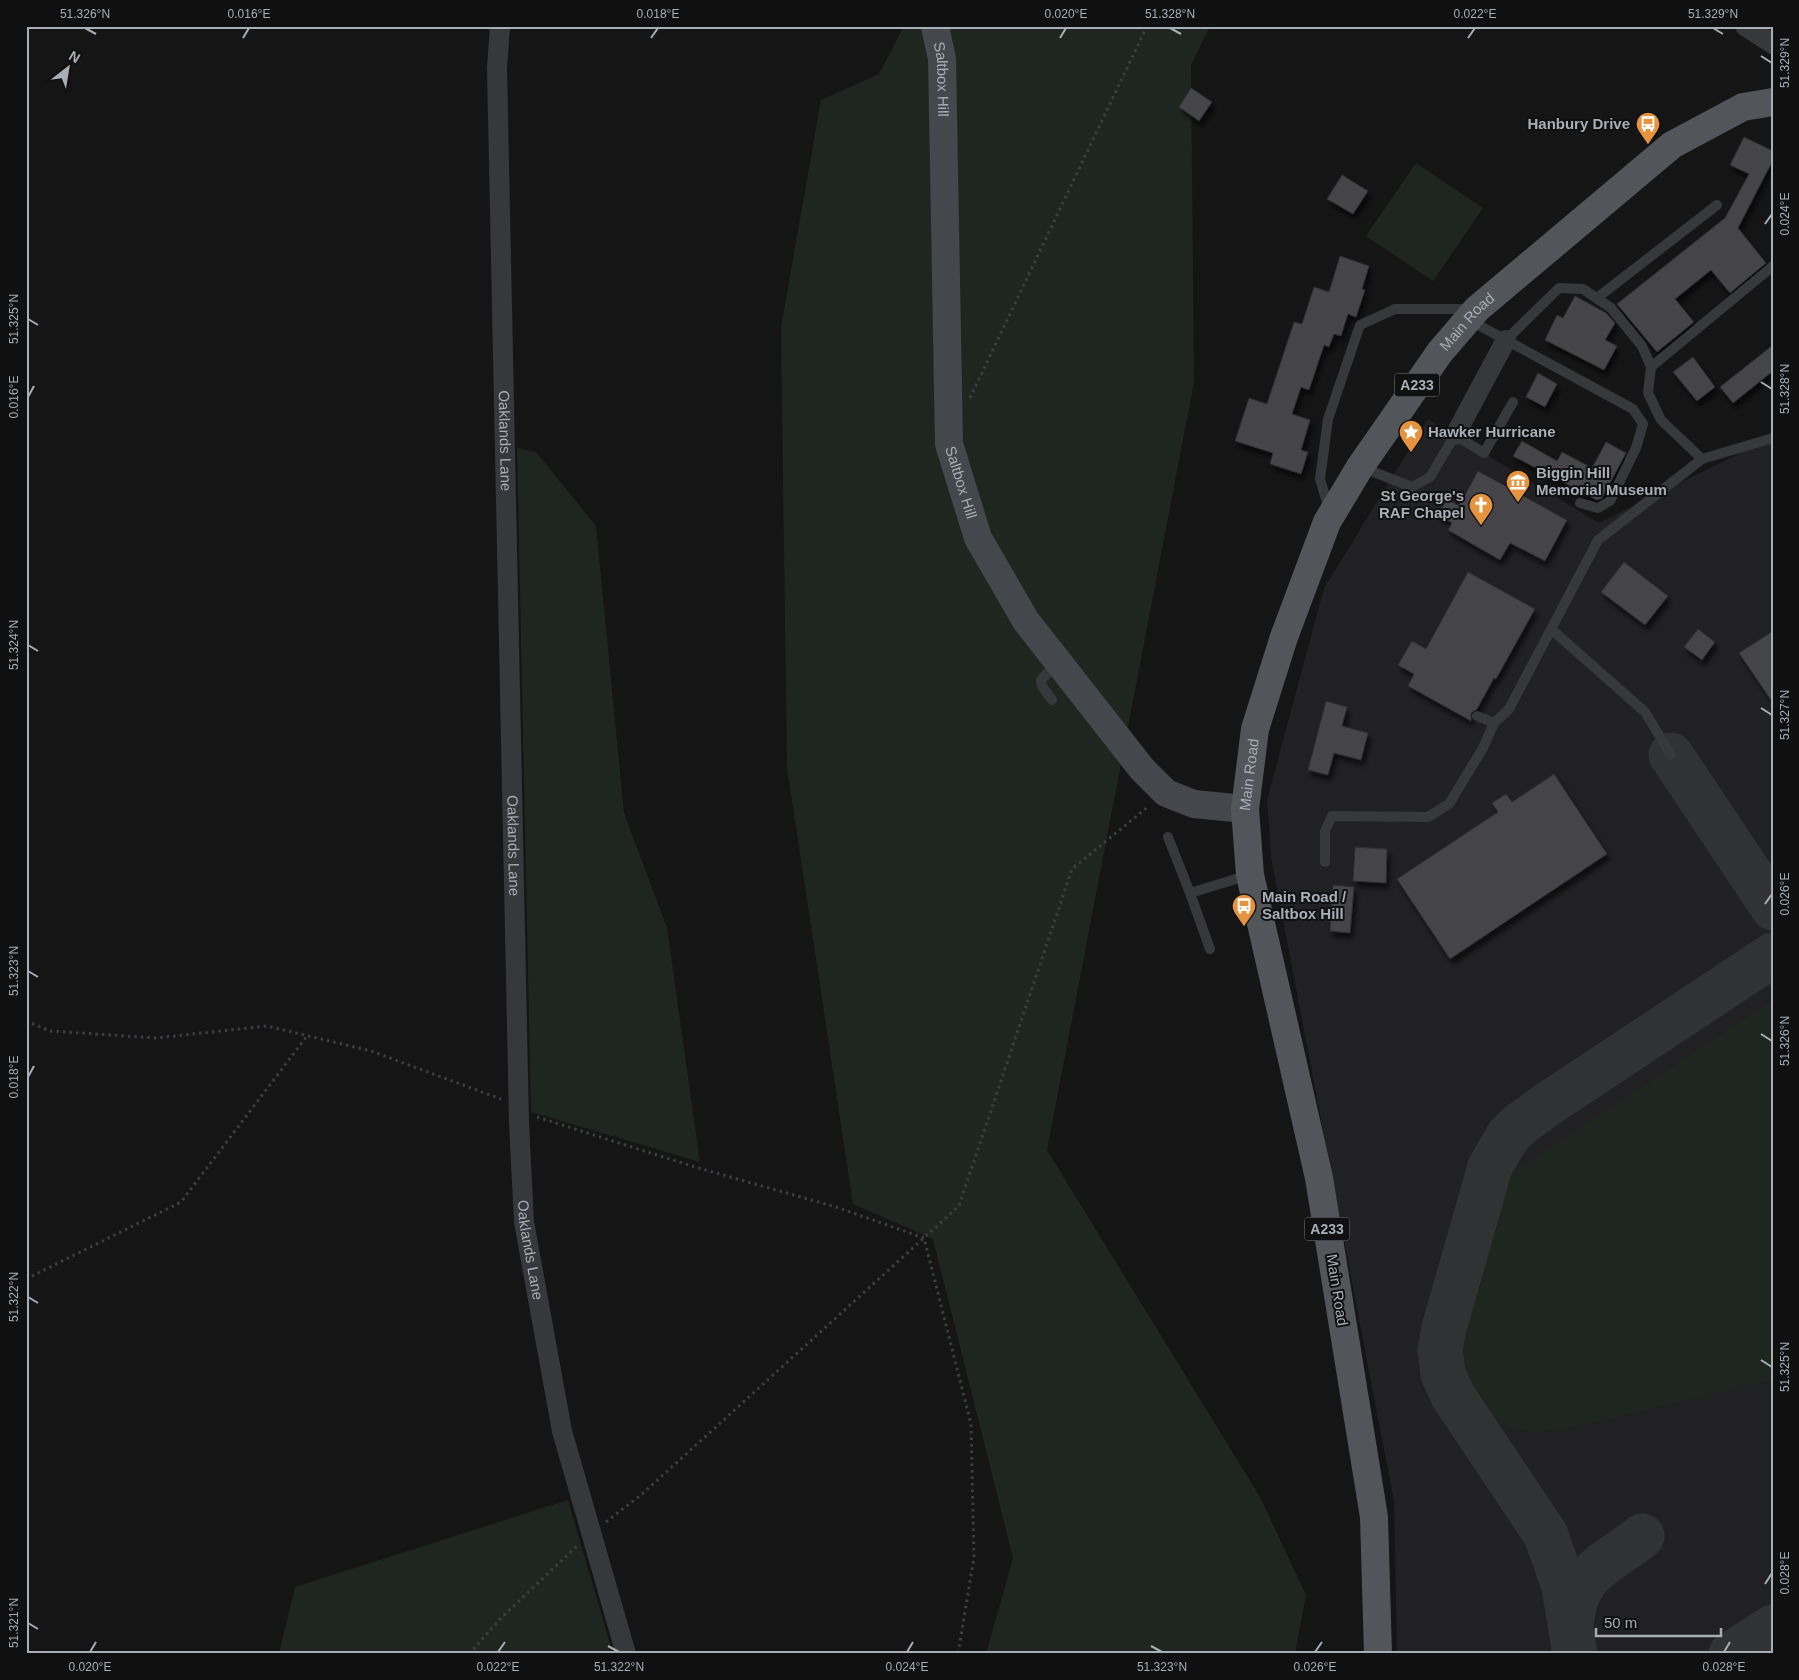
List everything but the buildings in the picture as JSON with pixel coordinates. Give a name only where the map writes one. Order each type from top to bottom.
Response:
[{"type":"main road","name":"Main Road","points":[[1378,1654],[1374,1518],[1319,1178],[1250,875],[1245,809],[1255,729],[1284,637],[1331,515],[1360,467],[1440,352],[1472,314],[1672,145],[1743,106],[1773,102]]},
{"type":"street","name":"Oaklands Lane","points":[[500,26],[497,68],[519,1111],[524,1222],[562,1431],[626,1654]]},
{"type":"street","name":"Saltbox Hill","points":[[935,26],[942,59],[949,444],[978,538],[1026,621],[1142,769],[1166,793],[1194,804],[1245,809]]},
{"type":"street","points":[[1745,26],[1773,44]]},
{"type":"street","points":[[1455,436],[1506,340]]},
{"type":"lane","points":[[1597,298],[1717,205]]},
{"type":"lane","points":[[1651,367],[1773,266]]},
{"type":"lane","points":[[1506,340],[1559,288],[1583,289],[1611,308],[1642,346],[1651,367],[1648,393],[1661,420],[1702,458]]},
{"type":"lane","points":[[1331,515],[1320,479],[1328,419],[1360,325],[1394,309],[1472,314],[1506,340],[1633,409],[1643,424],[1636,448],[1610,501],[1598,508],[1580,503]]},
{"type":"lane","points":[[1360,467],[1412,487],[1430,477],[1455,436],[1484,452],[1513,402]]},
{"type":"lane","points":[[1325,862],[1325,831],[1332,816],[1428,817],[1449,804],[1483,748],[1494,723],[1509,709],[1598,540],[1702,458],[1773,438]]},
{"type":"lane","points":[[1551,629],[1645,712],[1671,755]]},
{"type":"lane","points":[[1052,700],[1042,686],[1041,680],[1058,662]]},
{"type":"lane","points":[[1478,716],[1494,723]]},
{"type":"lane","points":[[1168,837],[1210,949]]},
{"type":"lane","points":[[1190,893],[1250,875]]},
{"type":"path","points":[[970,399],[1147,26]]},
{"type":"path","points":[[468,1654],[569,1552],[648,1488],[959,1206],[1072,869],[1166,793]]},
{"type":"path","points":[[26,1020],[50,1031],[156,1038],[267,1026],[371,1051],[470,1086],[511,1103],[519,1111],[695,1168],[836,1207],[924,1238]]},
{"type":"path","points":[[26,1279],[181,1202],[306,1036]]},
{"type":"path","points":[[924,1238],[971,1424],[974,1557],[958,1654]]},
{"type":"shaded area","points":[[904,26],[1210,26],[1191,65],[1194,382],[1047,1150],[1260,1497],[1306,1595],[1295,1654],[986,1654],[1013,1558],[933,1239],[853,1204],[787,767],[781,327],[821,100],[879,74]]},
{"type":"shaded area","points":[[1416,163],[1483,208],[1433,281],[1366,236]]},
{"type":"shaded area","points":[[1428,419],[1599,523],[1773,437],[1773,1654],[1397,1654],[1394,1502],[1271,857],[1267,800],[1324,588]]},
{"type":"shaded area","points":[[517,448],[536,452],[596,526],[624,813],[667,928],[700,1162],[531,1112]]},
{"type":"shaded area","points":[[1773,1000],[1773,1380],[1582,1425],[1537,1433],[1510,1428],[1489,1413],[1473,1391],[1461,1366],[1460,1344],[1468,1304],[1510,1174]]},
{"type":"shaded area","points":[[568,1500],[613,1654],[279,1654],[295,1587]]},
{"type":"taxiway","points":[[1671,755],[1773,908]]},
{"type":"taxiway","points":[[1575,1654],[1564,1587],[1546,1535],[1453,1396],[1443,1374],[1440,1350],[1444,1328],[1490,1167],[1508,1136],[1519,1125],[1548,1104],[1773,955]]},
{"type":"taxiway","points":[[1571,1629],[1573,1610],[1584,1583],[1603,1564],[1642,1536]]},
{"type":"taxiway","points":[[1731,1654],[1773,1627]]},
{"type":"place","name":"Hanbury Drive","points":[[1648,145]]},
{"type":"place","name":"Hawker Hurricane","points":[[1411,453]]},
{"type":"place","name":"Biggin Hill Memorial Museum","points":[[1518,503]]},
{"type":"place","name":"St George's RAF Chapel","points":[[1481,526]]},
{"type":"place","name":"Main Road / Saltbox Hill","points":[[1244,927]]}]
